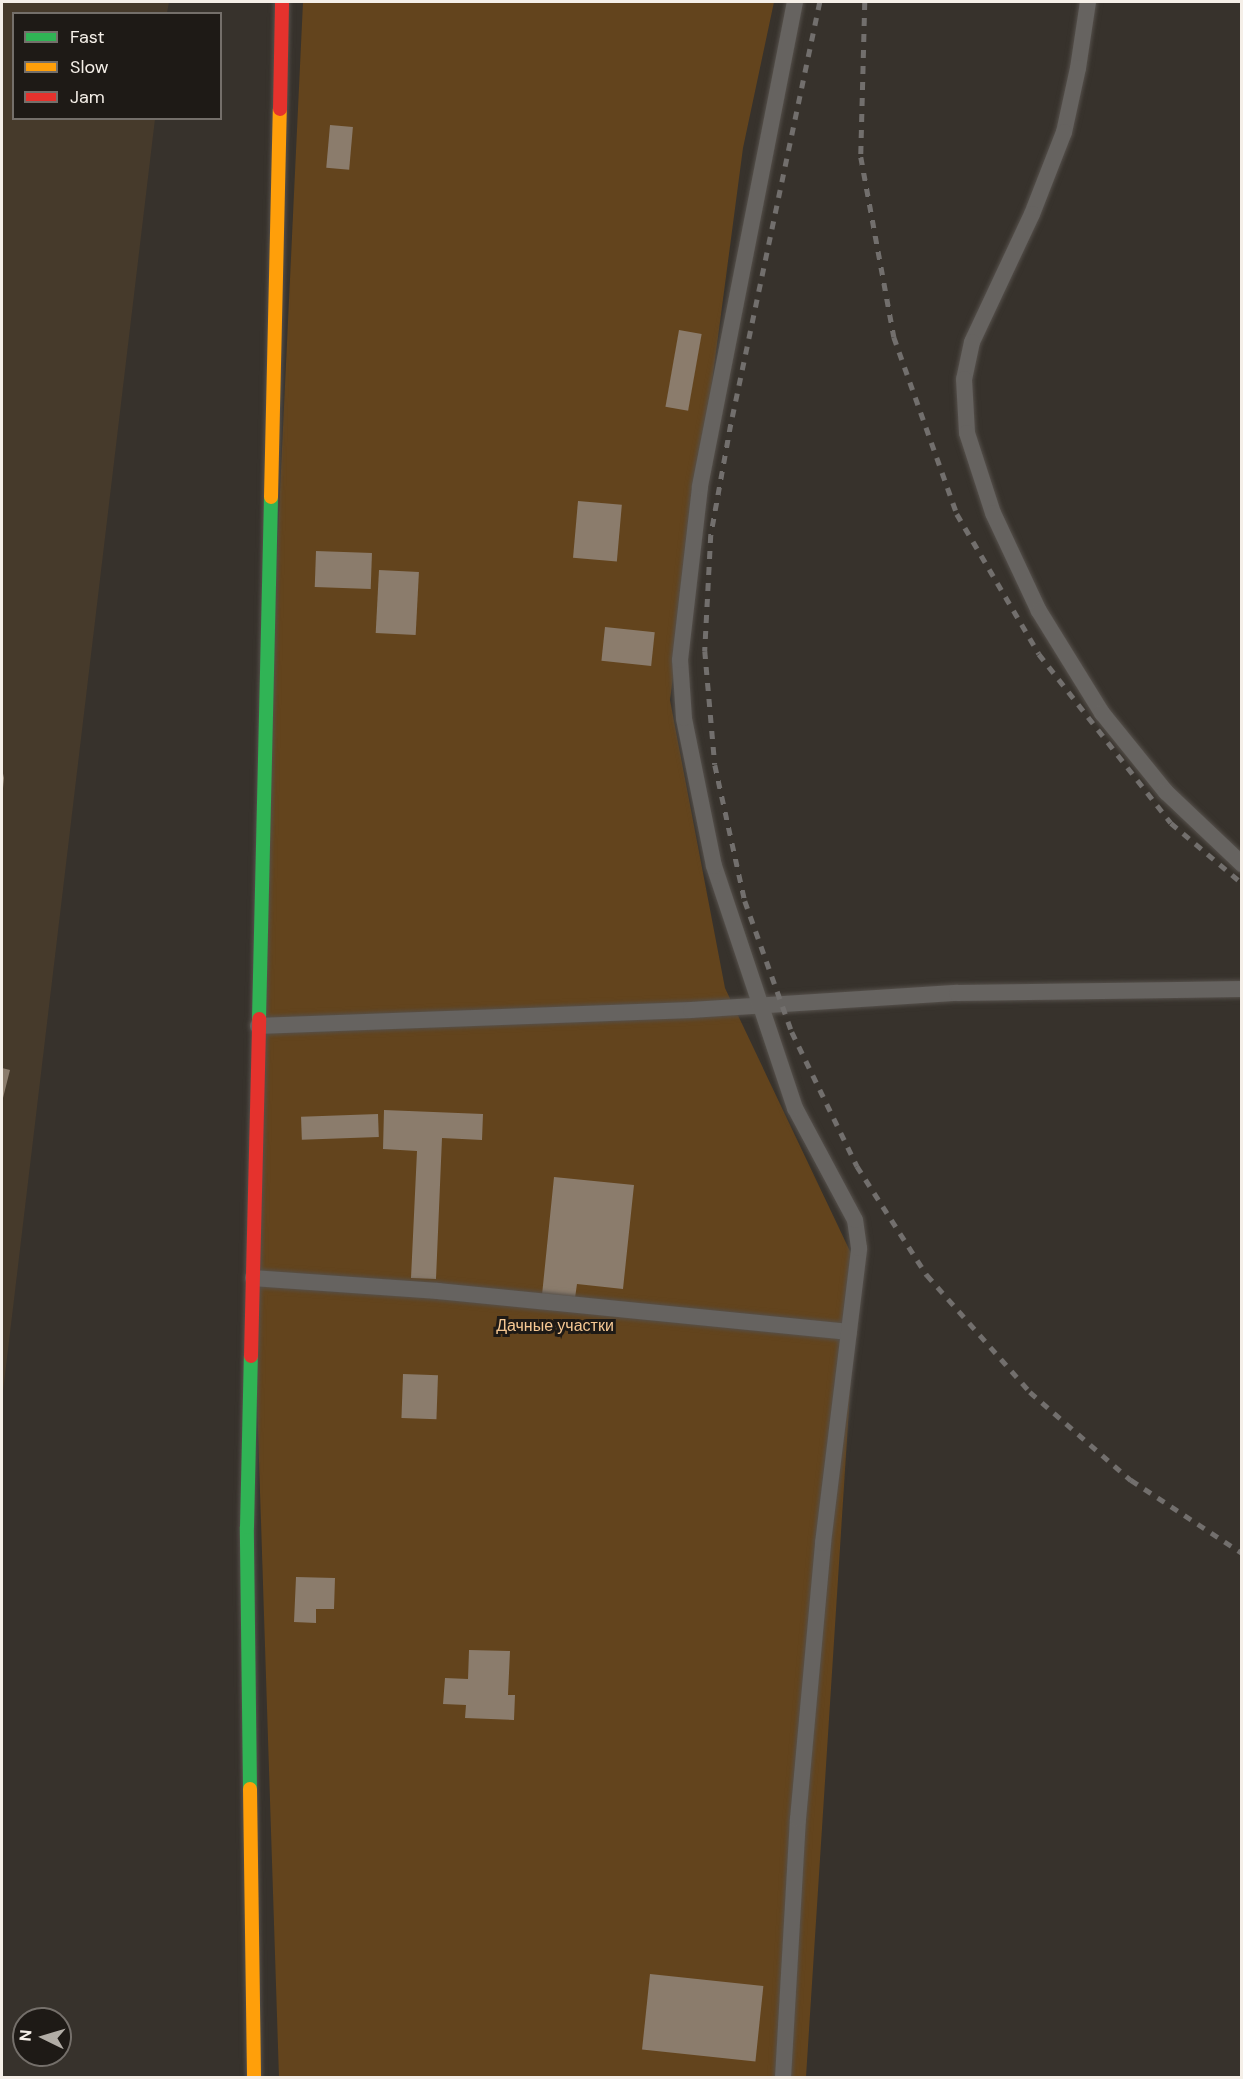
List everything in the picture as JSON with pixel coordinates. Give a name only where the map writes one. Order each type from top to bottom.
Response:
[{"type":"main road","points":[[254,2078],[247,1527],[282,2]]},
{"type":"lane","points":[[783,2078],[798,1819],[823,1543],[859,1248],[855,1220],[795,1108],[758,1006],[714,866],[684,718],[680,660],[700,486],[795,2]]},
{"type":"lane","points":[[1088,2],[1078,68],[1064,132],[1032,214],[972,342],[964,379],[967,433],[993,513],[1039,611],[1102,713],[1166,792],[1242,864]]},
{"type":"lane","points":[[258,1026],[758,1006],[957,993],[1242,989]]},
{"type":"lane","points":[[253,1278],[438,1291],[849,1332]]},
{"type":"shaded area","points":[[2,2],[169,2],[167,12],[12,12],[12,120],[155,120],[2,1400]]},
{"type":"green space","name":"Дачные участки","points":[[303,2],[774,2],[743,148],[670,700],[725,988],[858,1268],[806,2077],[279,2078],[249,1152]]},
{"type":"building","points":[[330,125],[353,127],[349,170],[326,168]]},
{"type":"building","points":[[679,330],[702,334],[688,411],[665,407]]},
{"type":"building","points":[[578,501],[622,505],[617,562],[573,558]]},
{"type":"building","points":[[316,551],[372,553],[371,589],[315,587]]},
{"type":"building","points":[[379,570],[419,572],[416,635],[376,633]]},
{"type":"building","points":[[605,627],[655,632],[651,666],[601,661]]},
{"type":"building","points":[[2,769],[4,778],[3,788],[2,788]]},
{"type":"building","points":[[2,1068],[10,1070],[2,1102]]},
{"type":"building","points":[[384,1110],[483,1114],[482,1140],[442,1138],[436,1279],[411,1278],[417,1151],[383,1149]]},
{"type":"building","points":[[378,1114],[379,1137],[302,1140],[301,1117]]},
{"type":"building","points":[[554,1177],[634,1185],[623,1289],[577,1284],[575,1298],[542,1295]]},
{"type":"building","points":[[403,1374],[438,1375],[436,1419],[401,1418]]},
{"type":"building","points":[[296,1577],[335,1578],[334,1609],[316,1609],[316,1623],[294,1622]]},
{"type":"building","points":[[469,1650],[510,1651],[508,1695],[515,1695],[514,1720],[465,1718],[466,1705],[443,1704],[445,1678],[468,1679]]},
{"type":"building","points":[[650,1974],[763,1986],[755,2061],[642,2050]]},
{"type":"railway","points":[[820,2],[731,424],[711,535],[705,651],[715,765],[745,901],[792,1032],[857,1166],[927,1275],[1030,1392],[1131,1480],[1242,1553]]},
{"type":"railway","points":[[865,2],[861,157],[894,337],[957,514],[1039,654],[1171,823],[1242,883]]},
{"type":"traffic: fast","points":[[259,1019],[271,497]]},
{"type":"traffic: fast","points":[[250,1789],[247,1527],[251,1356]]},
{"type":"traffic: slow","points":[[271,497],[280,109]]},
{"type":"traffic: slow","points":[[250,1789],[254,2078]]},
{"type":"traffic: jam","points":[[280,109],[282,2]]},
{"type":"traffic: jam","points":[[251,1356],[259,1019]]}]
